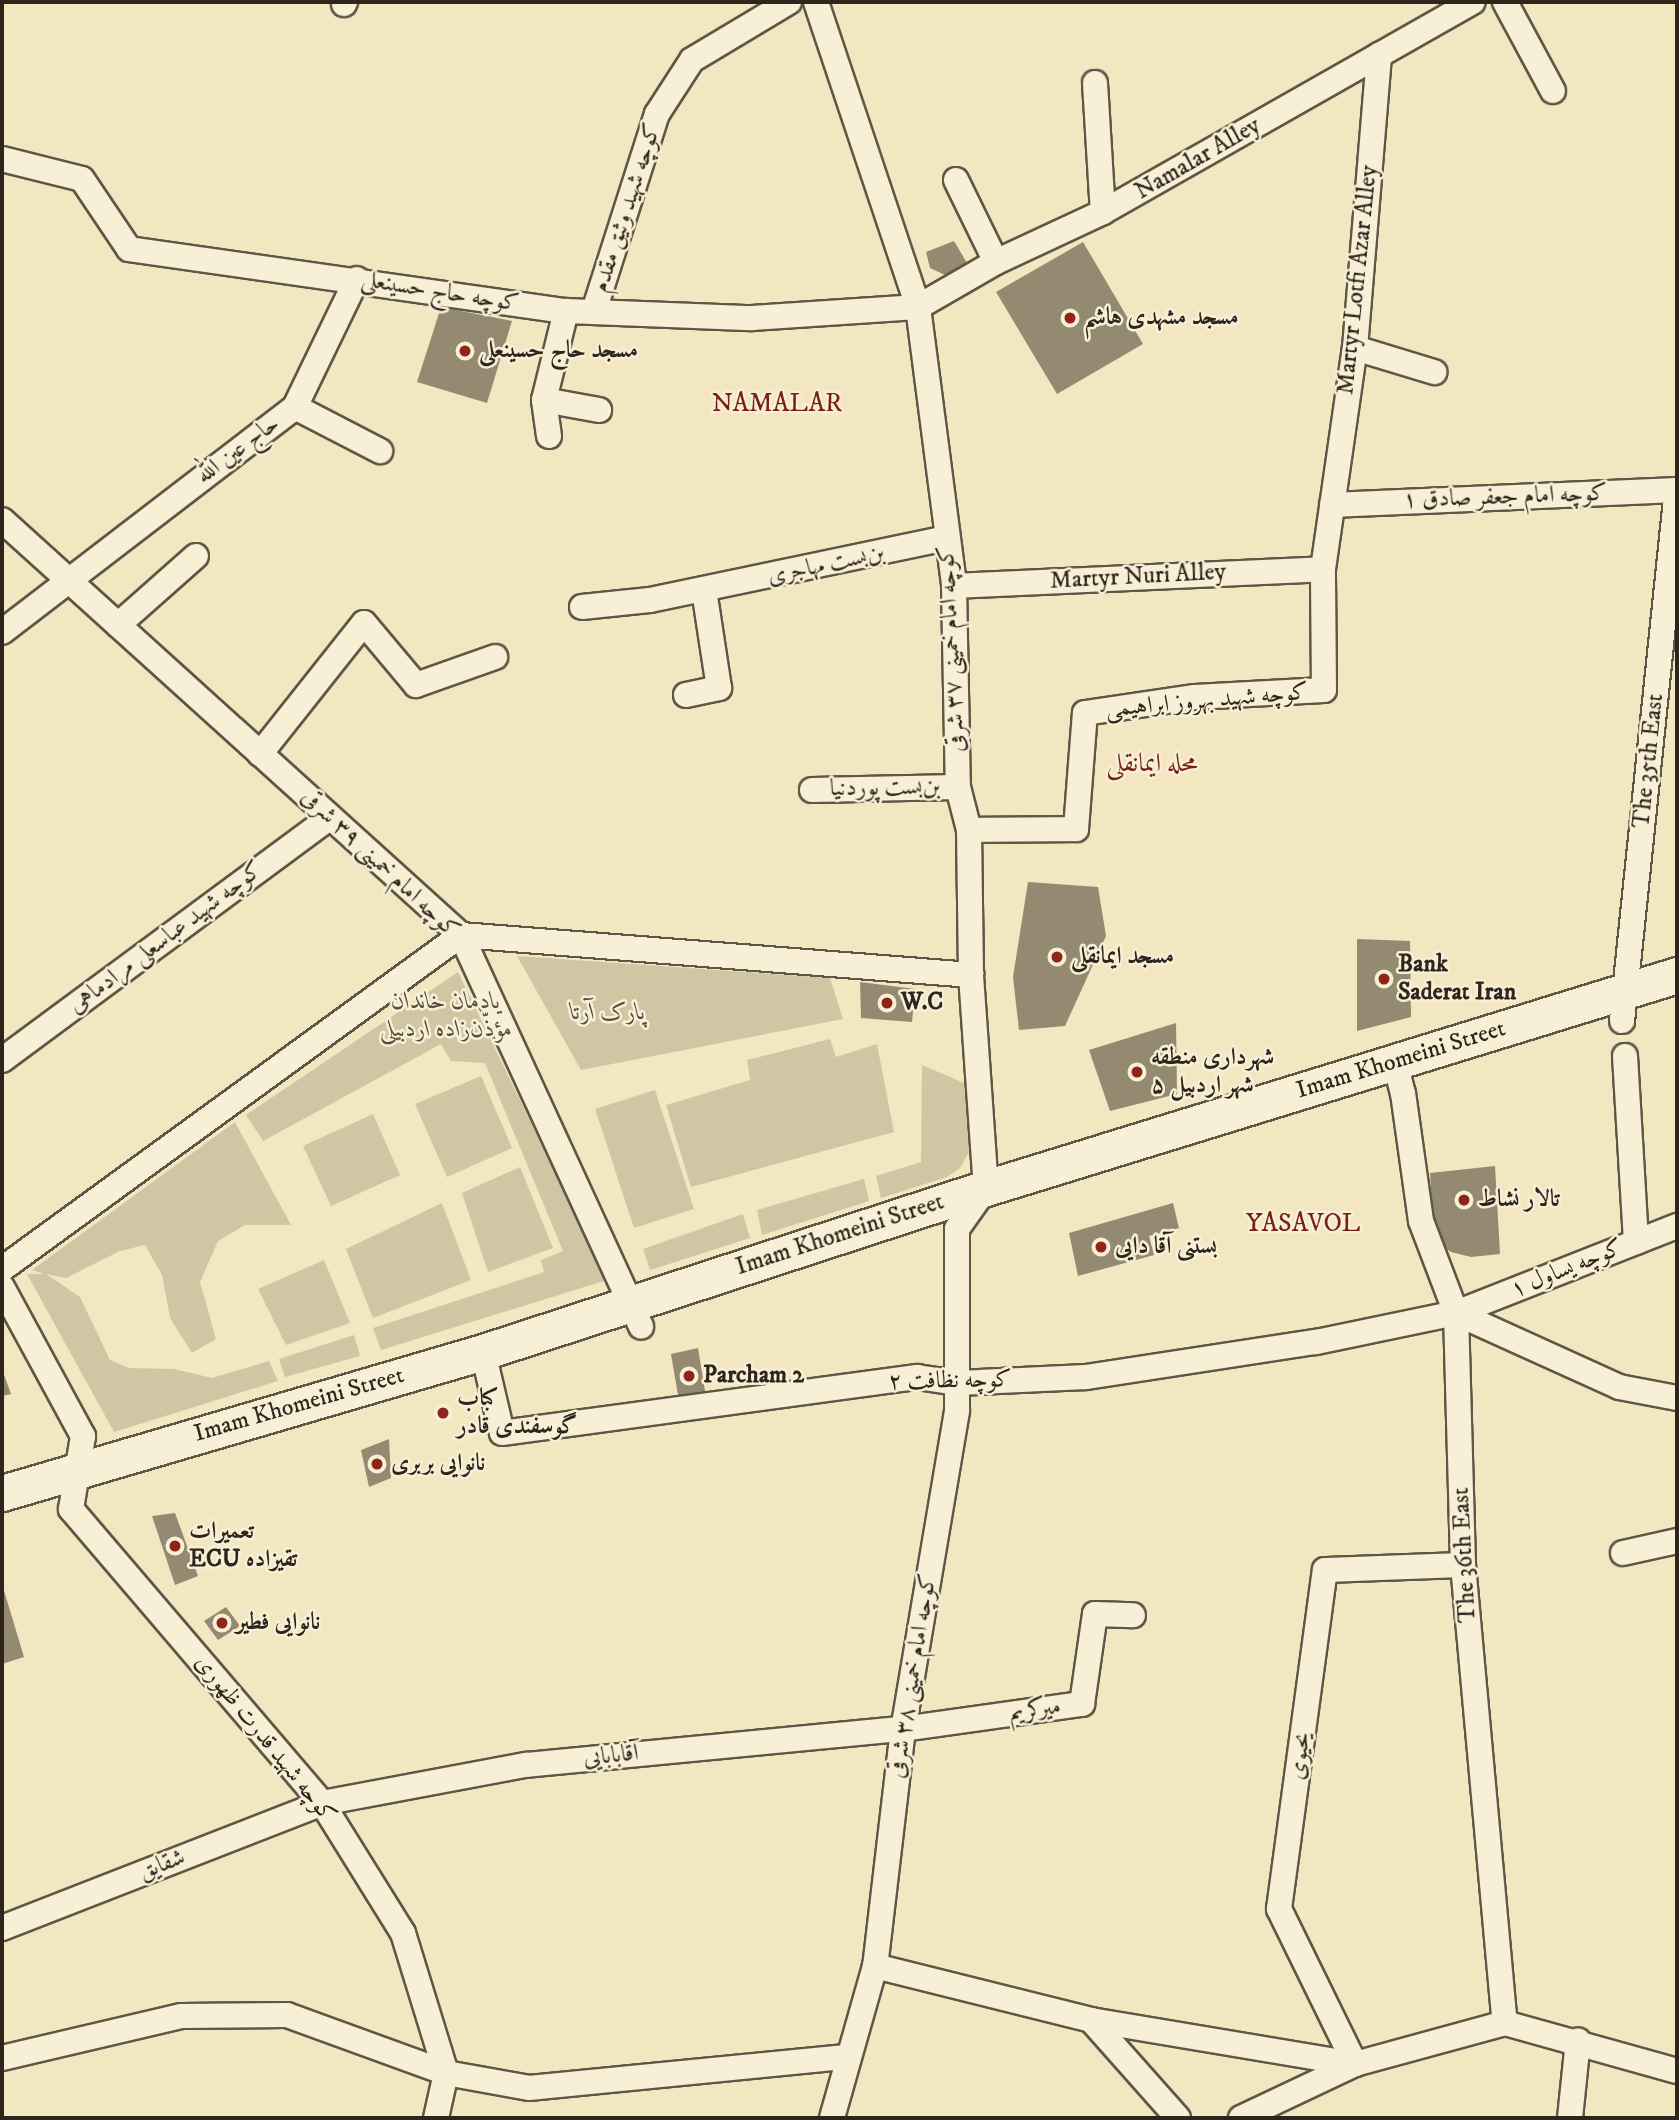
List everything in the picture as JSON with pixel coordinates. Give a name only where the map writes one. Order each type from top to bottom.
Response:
[{"type":"main road","name":"Imam Khomeini Street","points":[[2,1493],[80,1468],[485,1363],[636,1314],[985,1188],[1399,1077],[1624,1006],[1677,975]]},
{"type":"street","name":"کوچه شهید وثیق مقدم","points":[[594,311],[657,114],[692,60],[789,2]]},
{"type":"street","name":"کوچه امام خمینی ۳۷ شرقی","points":[[816,2],[918,307],[954,586],[958,787],[969,830],[971,975],[985,1188]]},
{"type":"street","name":"Namalar Alley","points":[[918,307],[996,262],[1103,212],[1473,2]]},
{"type":"street","points":[[1505,2],[1553,91]]},
{"type":"street","name":"Martyr Lotfi Azar Alley","points":[[1332,505],[1355,348],[1379,55]]},
{"type":"street","points":[[1095,83],[1103,212]]},
{"type":"street","name":"کوچه حاج حسینعلی","points":[[2,159],[82,179],[129,249],[357,279],[566,311],[752,318],[918,307]]},
{"type":"street","points":[[956,180],[996,262]]},
{"type":"street","name":"حاج عین الله","points":[[2,632],[295,407],[357,279]]},
{"type":"street","points":[[549,436],[544,400],[566,311]]},
{"type":"street","points":[[1355,348],[1434,372]]},
{"type":"street","points":[[544,400],[599,410]]},
{"type":"street","points":[[295,407],[380,451]]},
{"type":"street","name":"کوچه امام جعفر صادق ۱","points":[[1332,505],[1677,490]]},
{"type":"street","name":"The 35th East","points":[[1624,1006],[1677,490]]},
{"type":"street","name":"کوچه شهید بهروز ابراهیمی","points":[[969,830],[1045,826],[1076,829],[1085,713],[1195,697],[1324,690],[1323,569],[1332,505]]},
{"type":"street","name":"کوچه امام خمینی ۳۹ شرقی","points":[[2,520],[461,935],[636,1314]]},
{"type":"street","name":"بن‌بست مهاجری","points":[[582,607],[704,590],[947,538]]},
{"type":"street","points":[[118,625],[196,556]]},
{"type":"street","name":"Martyr Nuri Alley","points":[[954,586],[1323,569]]},
{"type":"street","points":[[686,695],[719,688],[704,590]]},
{"type":"street","points":[[260,754],[365,623],[416,685],[495,657]]},
{"type":"street","name":"بن‌بست پوردنیا","points":[[812,790],[958,787]]},
{"type":"street","name":"کوچه شهید عباسعلی مرادماهی","points":[[2,1060],[330,817]]},
{"type":"street","points":[[2,1269],[461,935],[971,975]]},
{"type":"street","points":[[1625,1056],[1636,1242]]},
{"type":"street","name":"The 36th East","points":[[1399,1077],[1421,1221],[1456,1313],[1464,1565],[1505,2023]]},
{"type":"street","name":"کوچه امام خمینی ۳۸ شرقی","points":[[832,2118],[875,1966],[903,1729],[957,1411],[957,1229],[985,1188]]},
{"type":"street","name":"کوچه یساول ۱","points":[[1456,1313],[1677,1226]]},
{"type":"street","points":[[2,1287],[83,1436],[80,1468]]},
{"type":"street","points":[[1456,1313],[1619,1387],[1677,1398]]},
{"type":"street","name":"کوچه نظافت ۲","points":[[485,1363],[502,1433],[917,1377],[957,1383],[1086,1377],[1316,1342],[1456,1313]]},
{"type":"street","name":"کوچه شهید قدرت ظهوری","points":[[80,1468],[71,1509],[323,1802],[404,1933],[446,2073]]},
{"type":"street","points":[[1623,1553],[1677,1541]]},
{"type":"street","name":"یحیوی","points":[[1355,2064],[1279,1909],[1325,1570],[1464,1565]]},
{"type":"street","name":"میرکریم","points":[[903,1729],[1082,1704],[1096,1614],[1133,1615]]},
{"type":"street","name":"آقابابایی","points":[[323,1802],[526,1766],[903,1729]]},
{"type":"street","name":"شقایق","points":[[2,1928],[323,1802]]},
{"type":"street","points":[[875,1966],[1091,2020],[1355,2064]]},
{"type":"street","points":[[2,2058],[181,2016],[287,2015],[446,2073],[529,2088],[848,2057]]},
{"type":"street","points":[[1091,2020],[1178,2118]]},
{"type":"street","points":[[1241,2118],[1355,2064],[1505,2023],[1578,2040],[1677,2071]]},
{"type":"street","points":[[1570,2118],[1578,2040]]},
{"type":"street","points":[[436,2118],[446,2073]]},
{"type":"green space","name":"پارک آرتا","points":[[517,956],[830,978],[843,1019],[581,1070]]},
{"type":"green space","name":"یادمان خاندان مؤذّن‌زاده اردبیلی","points":[[458,972],[607,1280],[381,1350],[373,1328],[544,1272],[541,1260],[563,1251],[485,1063],[451,1061],[441,1044],[263,1141],[246,1115]]},
{"type":"green space","points":[[830,1039],[836,1057],[877,1044],[894,1132],[691,1187],[666,1105],[750,1080],[747,1060]]},
{"type":"green space","points":[[922,1065],[964,1083],[969,1152],[960,1168],[947,1177],[881,1198],[876,1176],[921,1162]]},
{"type":"green space","name":"یادمان خاندان مؤذّن‌زاده اردبیلی","points":[[481,1076],[512,1148],[447,1177],[415,1104]]},
{"type":"green space","name":"پارک آرتا","points":[[655,1090],[694,1209],[634,1228],[595,1109]]},
{"type":"green space","name":"یادمان خاندان مؤذّن‌زاده اردبیلی","points":[[373,1114],[400,1175],[331,1206],[303,1146]]},
{"type":"green space","points":[[235,1122],[291,1225],[245,1225],[218,1241],[200,1282],[216,1339],[192,1353],[170,1318],[162,1275],[145,1245],[120,1251],[66,1278],[46,1274],[80,1297],[110,1360],[129,1368],[174,1369],[212,1378],[269,1361],[278,1381],[114,1432],[27,1274],[44,1274],[32,1270]]},
{"type":"green space","points":[[520,1167],[553,1248],[488,1272],[462,1193]]},
{"type":"green space","points":[[864,1179],[869,1201],[762,1235],[757,1210]]},
{"type":"green space","points":[[442,1203],[471,1280],[373,1318],[346,1249]]},
{"type":"green space","points":[[743,1214],[750,1238],[650,1270],[643,1249]]},
{"type":"green space","points":[[324,1260],[350,1323],[286,1345],[258,1289]]},
{"type":"green space","points":[[354,1335],[360,1356],[285,1377],[279,1359]]},
{"type":"building","points":[[954,241],[967,263],[947,276],[930,268],[926,252]]},
{"type":"building","name":"مسجد مشهدی هاشم","points":[[1083,242],[1143,344],[1057,394],[996,292]]},
{"type":"building","name":"مسجد حاج حسینعلی","points":[[441,307],[512,321],[487,403],[417,382]]},
{"type":"building","name":"مسجد ایمانقلی","points":[[1028,882],[1098,887],[1106,936],[1065,1026],[1019,1030],[1013,977]]},
{"type":"building","name":"Bank Saderat Iran","points":[[1357,939],[1410,941],[1411,1017],[1357,1031]]},
{"type":"building","name":"W.C","points":[[860,982],[915,989],[912,1022],[861,1018]]},
{"type":"building","name":"شهرداری منطقه ۵ شهر اردبیل","points":[[1176,1023],[1177,1094],[1110,1111],[1089,1050]]},
{"type":"building","name":"تالار نشاط","points":[[1495,1166],[1500,1254],[1471,1257],[1451,1252],[1438,1242],[1433,1227],[1430,1173]]},
{"type":"building","points":[[1173,1203],[1179,1228],[1149,1236],[1154,1255],[1078,1276],[1069,1233]]},
{"type":"building","name":"Parcham 2","points":[[698,1348],[706,1397],[679,1401],[671,1354]]},
{"type":"building","points":[[2,1369],[11,1394],[2,1396]]},
{"type":"building","name":"نانوایی بربری","points":[[389,1439],[391,1478],[369,1487],[361,1450]]},
{"type":"building","name":"تعمیرات ECU تقیزاده","points":[[175,1513],[198,1576],[175,1585],[152,1516]]},
{"type":"building","points":[[2,1584],[24,1657],[2,1664]]},
{"type":"building","name":"نانوایی فطیر","points":[[226,1607],[240,1626],[218,1640],[204,1621]]},
{"type":"place","name":"مسجد مشهدی هاشم","points":[[1070,318]]},
{"type":"place","name":"مسجد حاج حسینعلی","points":[[465,351]]},
{"type":"place","name":"مسجد ایمانقلی","points":[[1057,957]]},
{"type":"place","name":"Bank Saderat Iran","points":[[1384,979]]},
{"type":"place","name":"W.C","points":[[887,1003]]},
{"type":"place","name":"شهرداری منطقه ۵ شهر اردبیل","points":[[1137,1072]]},
{"type":"place","name":"تالار نشاط","points":[[1464,1200]]},
{"type":"place","name":"بستنی آقا دایی","points":[[1101,1247]]},
{"type":"place","name":"Parcham 2","points":[[689,1376]]},
{"type":"place","name":"کباب گوسفندی قادر","points":[[443,1413]]},
{"type":"place","name":"نانوایی بربری","points":[[377,1464]]},
{"type":"place","name":"تعمیرات ECU تقیزاده","points":[[175,1546]]},
{"type":"place","name":"نانوایی فطیر","points":[[222,1623]]},
{"type":"district","name":"NAMALAR","points":[[777,404]]},
{"type":"district","name":"محله ایمانقلی","points":[[1152,764]]},
{"type":"district","name":"YASAVOL","points":[[1303,1224]]}]
